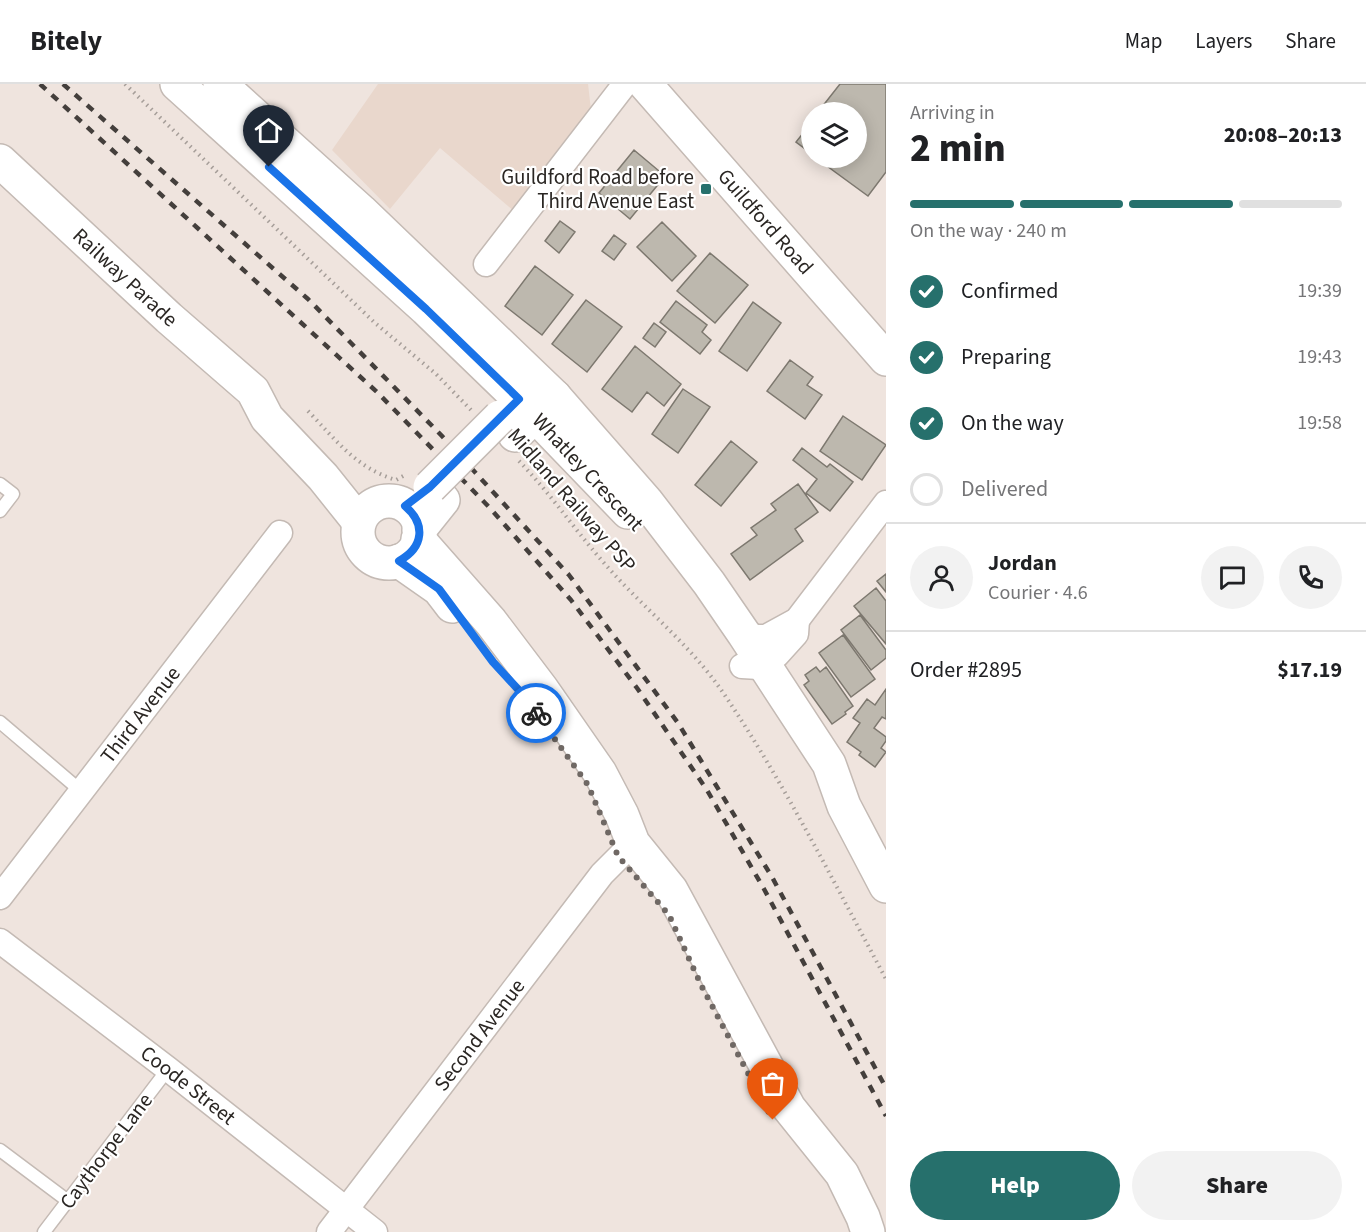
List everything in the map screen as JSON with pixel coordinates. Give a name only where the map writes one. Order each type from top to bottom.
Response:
[{"type":"main road","name":"Whatley Crescent","points":[[177,84],[426,309],[520,415],[621,503],[702,608],[751,655],[828,764],[843,806],[886,886]]},
{"type":"main road","name":"Whatley Crescent","points":[[220,84],[361,211],[520,415]]},
{"type":"main road","name":"Guildford Road","points":[[645,84],[886,358]]},
{"type":"main road","name":"Railway Parade","points":[[0,161],[169,318],[253,391],[273,395],[286,404],[319,443],[327,458],[344,476],[407,513],[541,688],[600,773],[621,815],[626,850],[669,915],[702,987],[773,1120],[822,1177],[846,1232]]},
{"type":"main road","points":[[407,513],[520,415]]},
{"type":"main road","name":"Railway Parade","points":[[626,850],[671,890],[789,1108],[842,1174],[868,1232]]},
{"type":"street","points":[[486,264],[625,84]]},
{"type":"street","points":[[751,655],[757,637],[766,637],[796,620],[886,502]]},
{"type":"street","name":"Third Avenue","points":[[0,897],[280,533]]},
{"type":"street","points":[[751,655],[785,648],[796,634],[796,620]]},
{"type":"street","name":"Second Avenue","points":[[329,1232],[602,874],[626,850]]},
{"type":"street","name":"Coode Street","points":[[0,941],[375,1232]]},
{"type":"lane","points":[[0,484],[13,494],[0,512]]},
{"type":"lane","points":[[0,722],[81,791]]},
{"type":"lane","name":"Caythorpe Lane","points":[[44,1232],[168,1070]]},
{"type":"lane","points":[[0,1150],[68,1201]]},
{"type":"path","name":"Midland Railway PSP","points":[[125,84],[375,323],[436,374],[520,415],[535,477],[604,564],[682,642],[723,692],[769,764],[886,979]]},
{"type":"path","points":[[308,411],[349,454],[375,474],[396,480],[407,513]]},
{"type":"shaded area","points":[[378,84],[588,84],[593,127],[522,218],[440,148],[390,209],[332,150]]},
{"type":"building","points":[[840,84],[886,84],[886,172],[868,196],[830,168],[867,168],[867,102],[826,102]]},
{"type":"building","points":[[801,136],[801,146],[796,142]]},
{"type":"building","points":[[634,150],[665,176],[630,219],[599,193]]},
{"type":"building","points":[[560,221],[575,232],[559,253],[545,241]]},
{"type":"building","points":[[662,222],[696,256],[672,281],[637,247]]},
{"type":"building","points":[[614,235],[626,244],[614,260],[602,251]]},
{"type":"building","points":[[710,253],[748,285],[715,323],[677,291]]},
{"type":"building","points":[[535,266],[573,295],[542,335],[505,306]]},
{"type":"building","points":[[586,300],[622,327],[587,372],[552,344]]},
{"type":"building","points":[[676,301],[707,325],[702,332],[711,340],[700,354],[660,322]]},
{"type":"building","points":[[753,302],[781,323],[747,371],[719,351]]},
{"type":"building","points":[[654,323],[666,332],[655,347],[643,338]]},
{"type":"building","points":[[635,346],[681,384],[664,406],[647,392],[632,412],[602,389]]},
{"type":"building","points":[[790,360],[813,377],[807,385],[822,395],[805,419],[767,391]]},
{"type":"building","points":[[683,389],[710,407],[678,453],[652,434]]},
{"type":"building","points":[[843,416],[886,445],[862,480],[820,451]]},
{"type":"building","points":[[731,441],[757,462],[721,506],[695,485]]},
{"type":"building","points":[[802,448],[827,467],[830,464],[853,482],[830,511],[806,493],[817,479],[793,460]]},
{"type":"building","points":[[798,484],[818,512],[795,529],[803,541],[750,580],[731,554],[757,535],[751,528],[776,510],[771,504]]},
{"type":"building","points":[[886,574],[886,592],[877,581]]},
{"type":"building","points":[[876,588],[886,601],[886,644],[854,606]]},
{"type":"building","points":[[860,615],[886,650],[886,658],[871,670],[841,630]]},
{"type":"building","points":[[843,635],[875,679],[851,697],[819,653]]},
{"type":"building","points":[[816,667],[820,672],[826,667],[853,706],[832,724],[804,685],[809,681],[805,675]]},
{"type":"building","points":[[886,689],[886,719],[882,717],[874,728],[886,737],[881,748],[886,752],[875,767],[859,755],[861,752],[847,742],[860,723],[853,718],[867,699],[875,705]]},
{"type":"railway","points":[[40,84],[378,393],[490,508],[571,600],[637,688],[707,790],[764,889],[886,1116]]},
{"type":"railway","points":[[63,84],[308,299],[441,435],[569,575],[678,723],[772,877],[886,1088]]},
{"type":"way so far","points":[[536,713],[588,785],[618,856],[669,915],[702,987],[773,1120]]},
{"type":"place","name":"Guildford Road before Third Avenue East","points":[[706,189]]},
{"type":"route","points":[[269,167],[426,309],[519,399],[430,487],[405,506],[417,520],[419,530],[415,549],[399,561],[439,589],[493,662],[526,698],[536,713]]}]
